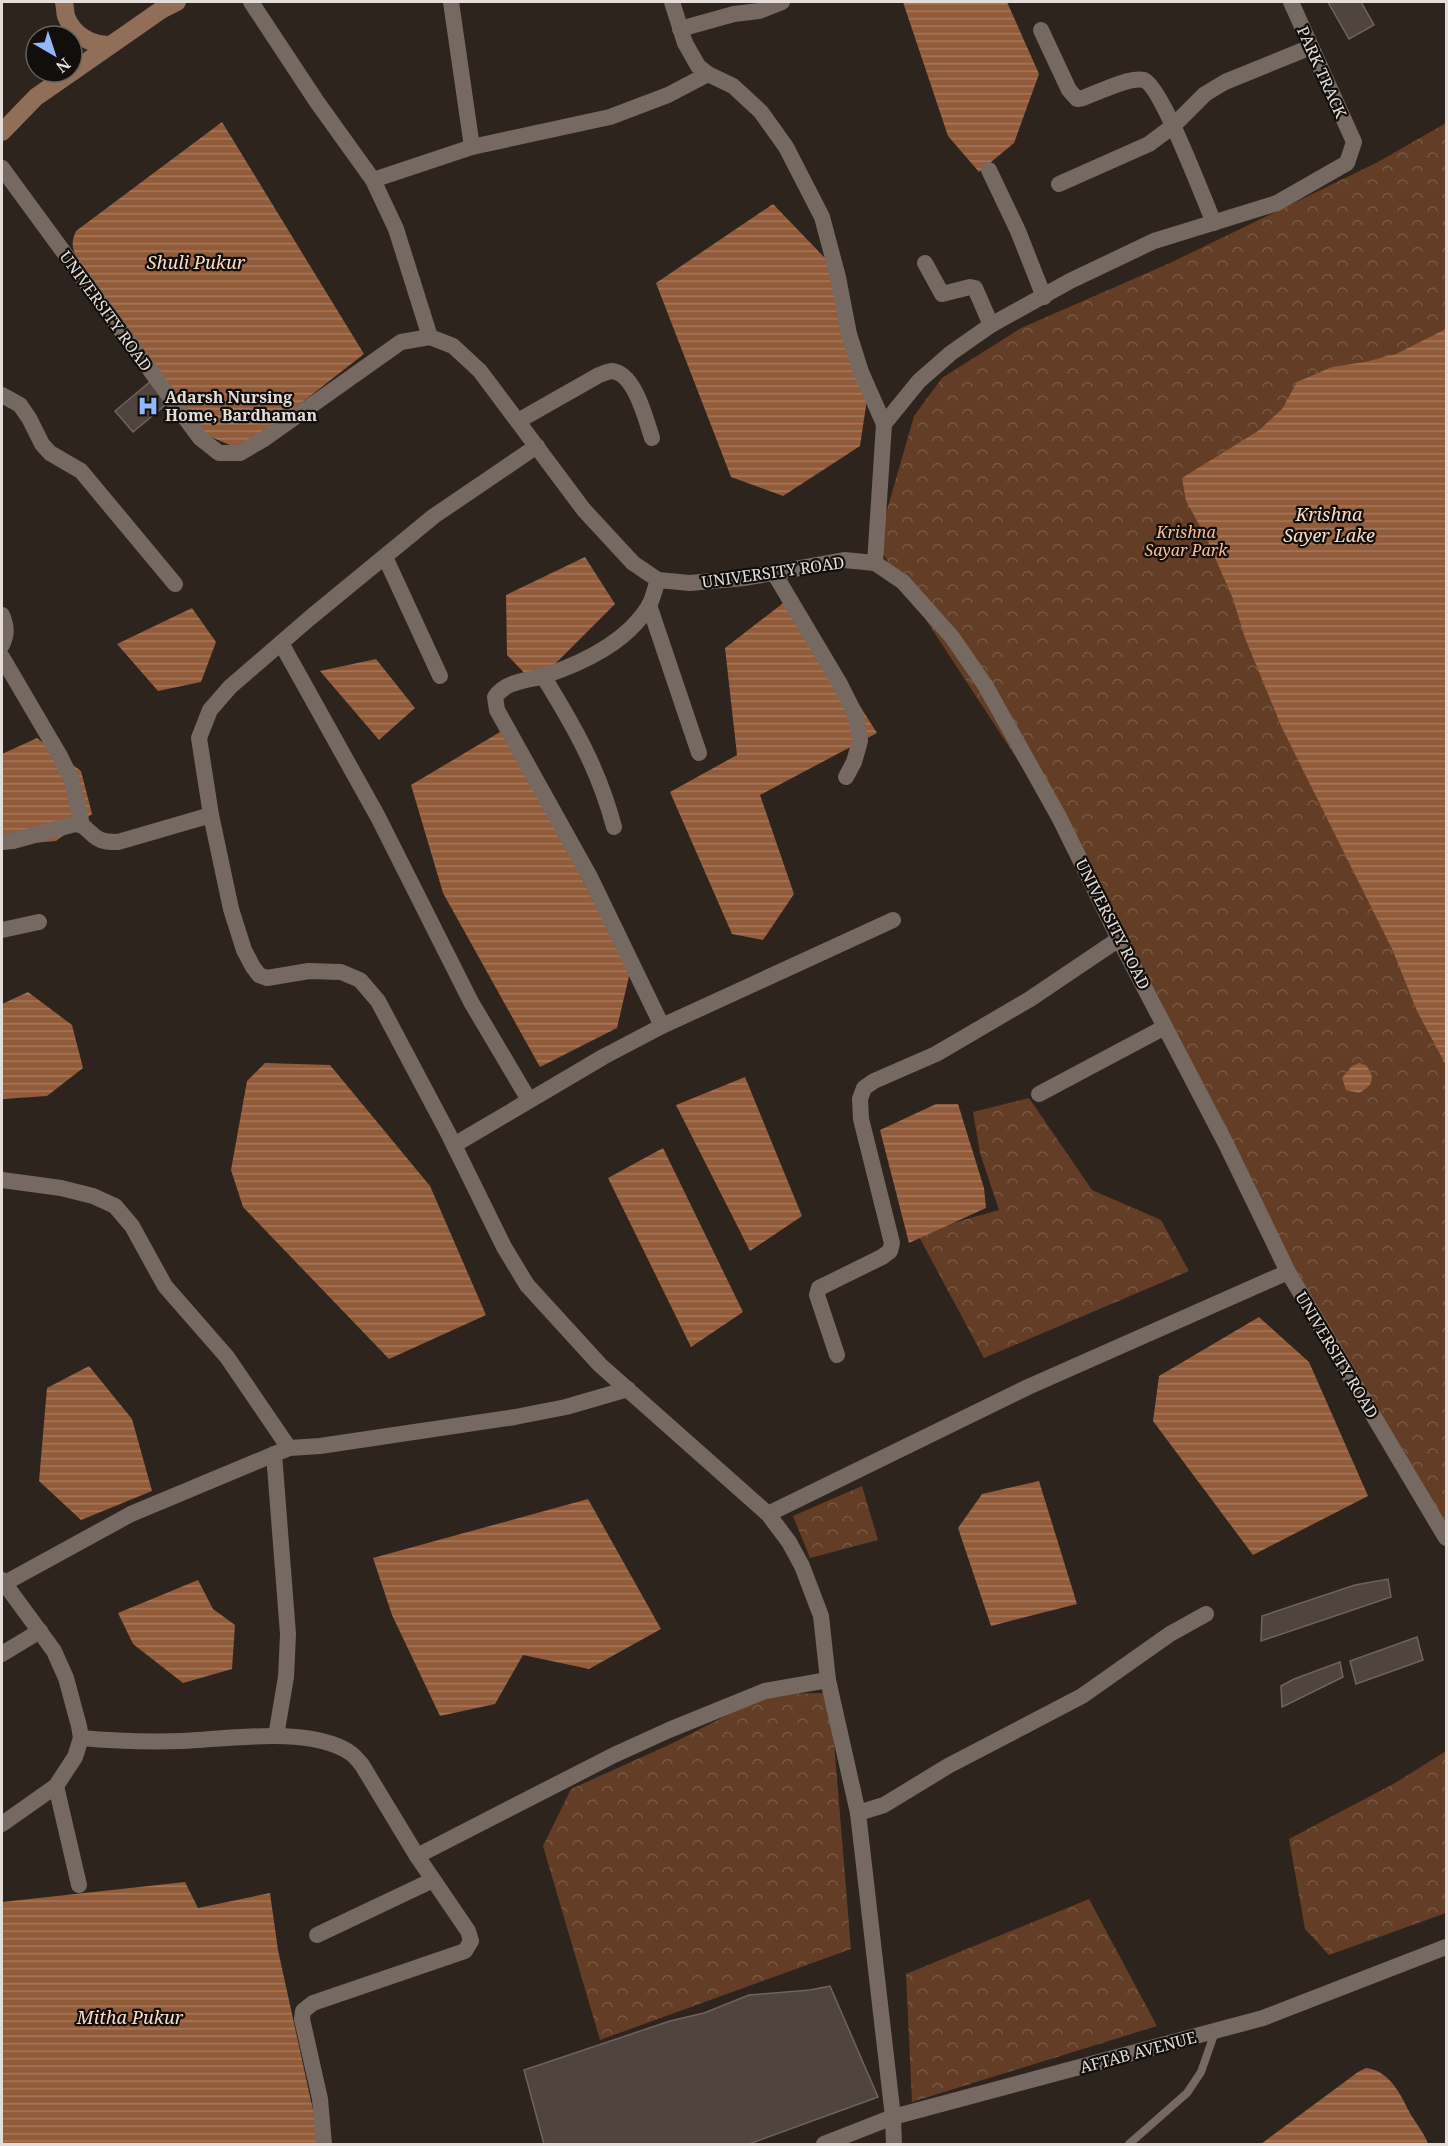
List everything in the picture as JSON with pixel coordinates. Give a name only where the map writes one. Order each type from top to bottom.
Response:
[{"type":"main road","points":[[64,2],[66,17],[78,34],[97,45],[109,45]]},
{"type":"main road","points":[[84,63],[161,10],[177,2]]},
{"type":"main road","points":[[2,132],[36,97],[55,84]]},
{"type":"street","points":[[251,2],[317,102],[373,180],[396,229],[430,337]]},
{"type":"street","points":[[451,2],[472,147]]},
{"type":"street","points":[[672,2],[690,55],[698,66],[708,74],[733,86],[761,112],[786,147],[822,217],[838,277],[849,334],[861,372],[884,424],[875,563]]},
{"type":"street","points":[[680,28],[734,14],[759,11],[782,2]]},
{"type":"street","name":"PARK TRACK","points":[[1214,223],[1277,203],[1347,163],[1354,142],[1291,2]]},
{"type":"street","points":[[884,424],[919,381],[951,353],[992,325],[1070,282],[1154,241],[1214,223],[1173,126],[1155,90],[1149,83],[1142,80],[1131,80],[1077,99],[1069,90],[1041,30]]},
{"type":"street","points":[[1059,184],[1149,144],[1173,126],[1205,94],[1224,82],[1311,47]]},
{"type":"street","points":[[373,180],[472,147],[610,117],[668,95],[708,74]]},
{"type":"street","name":"UNIVERSITY ROAD","points":[[2,168],[200,438],[219,453],[240,453],[264,439],[401,342],[430,337],[453,346],[480,371],[584,510],[633,563],[658,580],[690,583],[745,578],[844,560],[875,563],[903,582],[951,637],[985,685],[1059,817],[1119,939],[1226,1144],[1288,1272],[1446,1538]]},
{"type":"street","points":[[989,170],[1018,231],[1044,297]]},
{"type":"street","points":[[925,263],[942,294],[970,287],[975,288],[992,325]]},
{"type":"street","points":[[518,421],[599,375],[611,371],[622,375],[633,386],[652,438]]},
{"type":"street","points":[[2,395],[20,405],[42,444],[50,453],[81,471],[176,584]]},
{"type":"street","points":[[537,446],[434,516],[230,687],[210,710],[199,738],[211,815],[231,909],[244,950],[259,975],[267,978],[309,971],[341,972],[360,980],[378,1001],[454,1144],[504,1247],[528,1285],[600,1365],[768,1514],[789,1542],[812,1588],[821,1616],[828,1680],[858,1813],[893,2117],[894,2145]]},
{"type":"street","points":[[385,556],[440,676]]},
{"type":"street","points":[[774,573],[840,684],[856,716],[860,741],[854,762],[846,777]]},
{"type":"street","points":[[658,580],[650,604],[618,640],[587,659],[543,676],[501,688],[495,697],[496,710],[590,877],[662,1026]]},
{"type":"street","points":[[650,604],[699,753]]},
{"type":"street","points":[[2,615],[6,626],[6,636],[2,645]]},
{"type":"street","points":[[281,643],[378,818],[471,1002],[529,1100]]},
{"type":"street","points":[[2,657],[60,756],[72,781],[82,825]]},
{"type":"street","points":[[543,676],[578,733],[593,765],[606,798],[614,828]]},
{"type":"street","points":[[2,842],[75,824],[82,825],[105,842],[117,842],[211,815]]},
{"type":"street","points":[[454,1144],[662,1026],[892,920]]},
{"type":"street","points":[[2,930],[39,922]]},
{"type":"street","points":[[837,1355],[817,1295],[819,1288],[882,1257],[890,1251],[892,1243],[861,1119],[860,1099],[864,1088],[874,1081],[936,1054],[1002,1015],[1119,939]]},
{"type":"street","points":[[1039,1094],[1165,1027]]},
{"type":"street","points":[[2,1180],[61,1188],[93,1196],[115,1206],[132,1226],[165,1286],[227,1357],[281,1451],[288,1634],[286,1677],[276,1736]]},
{"type":"street","points":[[768,1514],[1028,1387],[1288,1272]]},
{"type":"street","points":[[2,1824],[56,1786],[75,1757],[81,1738],[66,1678],[54,1651],[3,1581],[130,1514],[281,1451],[515,1417],[566,1407],[628,1389]]},
{"type":"street","points":[[858,1813],[884,1805],[948,1766],[1082,1696],[1170,1634],[1206,1614]]},
{"type":"street","points":[[2,1654],[40,1631]]},
{"type":"street","points":[[417,1856],[614,1755],[669,1730],[765,1691],[798,1683],[828,1680]]},
{"type":"street","points":[[81,1738],[143,1741],[276,1736],[339,1746],[352,1753],[362,1765],[417,1856],[468,1931],[471,1941],[465,1951],[313,2003],[303,2012],[302,2019],[320,2099],[324,2145]]},
{"type":"street","points":[[56,1786],[79,1885]]},
{"type":"street","points":[[317,1935],[433,1880]]},
{"type":"street","name":"AFTAB AVENUE","points":[[824,2145],[893,2117],[1263,2018],[1446,1947]]},
{"type":"lane","points":[[1129,2145],[1187,2092],[1201,2072],[1215,2031]]},
{"type":"green space","name":"Krishna Sayar Park","points":[[1446,123],[1446,1538],[1288,1272],[1072,843],[877,545],[914,416],[942,378],[1021,328],[1170,263],[1378,162]]},
{"type":"green space","points":[[1029,1098],[1092,1190],[1161,1220],[1189,1271],[984,1358],[917,1233],[999,1210],[980,1153],[973,1112]]},
{"type":"green space","points":[[862,1486],[878,1540],[810,1558],[793,1516]]},
{"type":"green space","points":[[830,1693],[851,1949],[600,2040],[543,1846],[571,1789],[671,1744],[768,1694]]},
{"type":"green space","points":[[1446,1751],[1446,1913],[1329,1955],[1305,1929],[1289,1839],[1395,1783]]},
{"type":"green space","points":[[1089,1899],[1157,2026],[912,2102],[906,1974]]},
{"type":"water","points":[[903,2],[1007,2],[1039,74],[1014,143],[979,172],[948,136]]},
{"type":"water","name":"Shuli Pukur","points":[[222,122],[364,354],[251,442],[232,446],[204,434],[82,267],[73,245],[76,231]]},
{"type":"water","points":[[773,204],[825,258],[869,386],[860,446],[783,496],[731,477],[656,283]]},
{"type":"water","name":"Krishna Sayer Lake","points":[[1446,329],[1446,1065],[1417,1011],[1393,951],[1282,728],[1245,638],[1233,599],[1206,537],[1186,501],[1182,478],[1258,431],[1282,409],[1297,382],[1332,367],[1396,354]]},
{"type":"water","points":[[585,557],[615,604],[535,684],[507,655],[506,595]]},
{"type":"water","points":[[791,597],[877,733],[760,795],[794,894],[763,940],[732,934],[670,792],[737,755],[725,648]]},
{"type":"water","points":[[192,608],[216,642],[201,682],[158,691],[117,644]]},
{"type":"water","points":[[376,659],[415,708],[379,740],[320,671]]},
{"type":"water","points":[[505,729],[630,972],[617,1028],[540,1067],[443,893],[411,785]]},
{"type":"water","points":[[37,738],[81,771],[92,814],[56,841],[11,845],[2,835],[2,754]]},
{"type":"water","points":[[28,992],[72,1025],[83,1068],[47,1096],[2,1099],[2,1004]]},
{"type":"water","points":[[265,1063],[330,1065],[430,1186],[486,1315],[389,1359],[243,1207],[231,1170],[247,1081]]},
{"type":"water","points":[[1359,1063],[1366,1065],[1372,1081],[1359,1093],[1346,1090],[1342,1078],[1352,1066]]},
{"type":"water","points":[[745,1077],[802,1216],[750,1251],[676,1105]]},
{"type":"water","points":[[936,1104],[958,1104],[984,1188],[986,1208],[909,1243],[880,1130]]},
{"type":"water","points":[[663,1148],[743,1312],[691,1347],[608,1178]]},
{"type":"water","points":[[1259,1317],[1309,1362],[1368,1496],[1253,1555],[1153,1421],[1159,1376]]},
{"type":"water","points":[[89,1366],[132,1419],[152,1491],[81,1520],[39,1481],[47,1388]]},
{"type":"water","points":[[1039,1481],[1077,1604],[991,1626],[958,1528],[982,1494]]},
{"type":"water","points":[[588,1499],[661,1629],[589,1669],[523,1655],[495,1704],[440,1716],[392,1615],[373,1558]]},
{"type":"water","points":[[198,1580],[213,1609],[235,1625],[232,1669],[183,1683],[133,1644],[118,1613]]},
{"type":"water","name":"Mitha Pukur","points":[[185,1882],[198,1908],[270,1893],[278,1950],[319,2144],[2,2144],[2,1902]]},
{"type":"water","points":[[1366,2068],[1375,2070],[1389,2079],[1428,2144],[1261,2144],[1358,2072]]},
{"type":"building","points":[[1328,2],[1361,2],[1374,25],[1349,39]]},
{"type":"building","points":[[151,381],[169,402],[133,432],[115,411]]},
{"type":"building","points":[[1388,1579],[1391,1597],[1261,1641],[1262,1616],[1355,1585]]},
{"type":"building","points":[[1417,1637],[1423,1660],[1356,1684],[1350,1661]]},
{"type":"building","points":[[1340,1662],[1343,1677],[1282,1707],[1281,1686]]},
{"type":"building","points":[[830,1986],[878,2097],[749,2144],[544,2144],[524,2070],[670,2021],[704,2013],[749,1995]]},
{"type":"place","name":"Adarsh Nursing Home, Bardhaman","points":[[148,406]]}]
